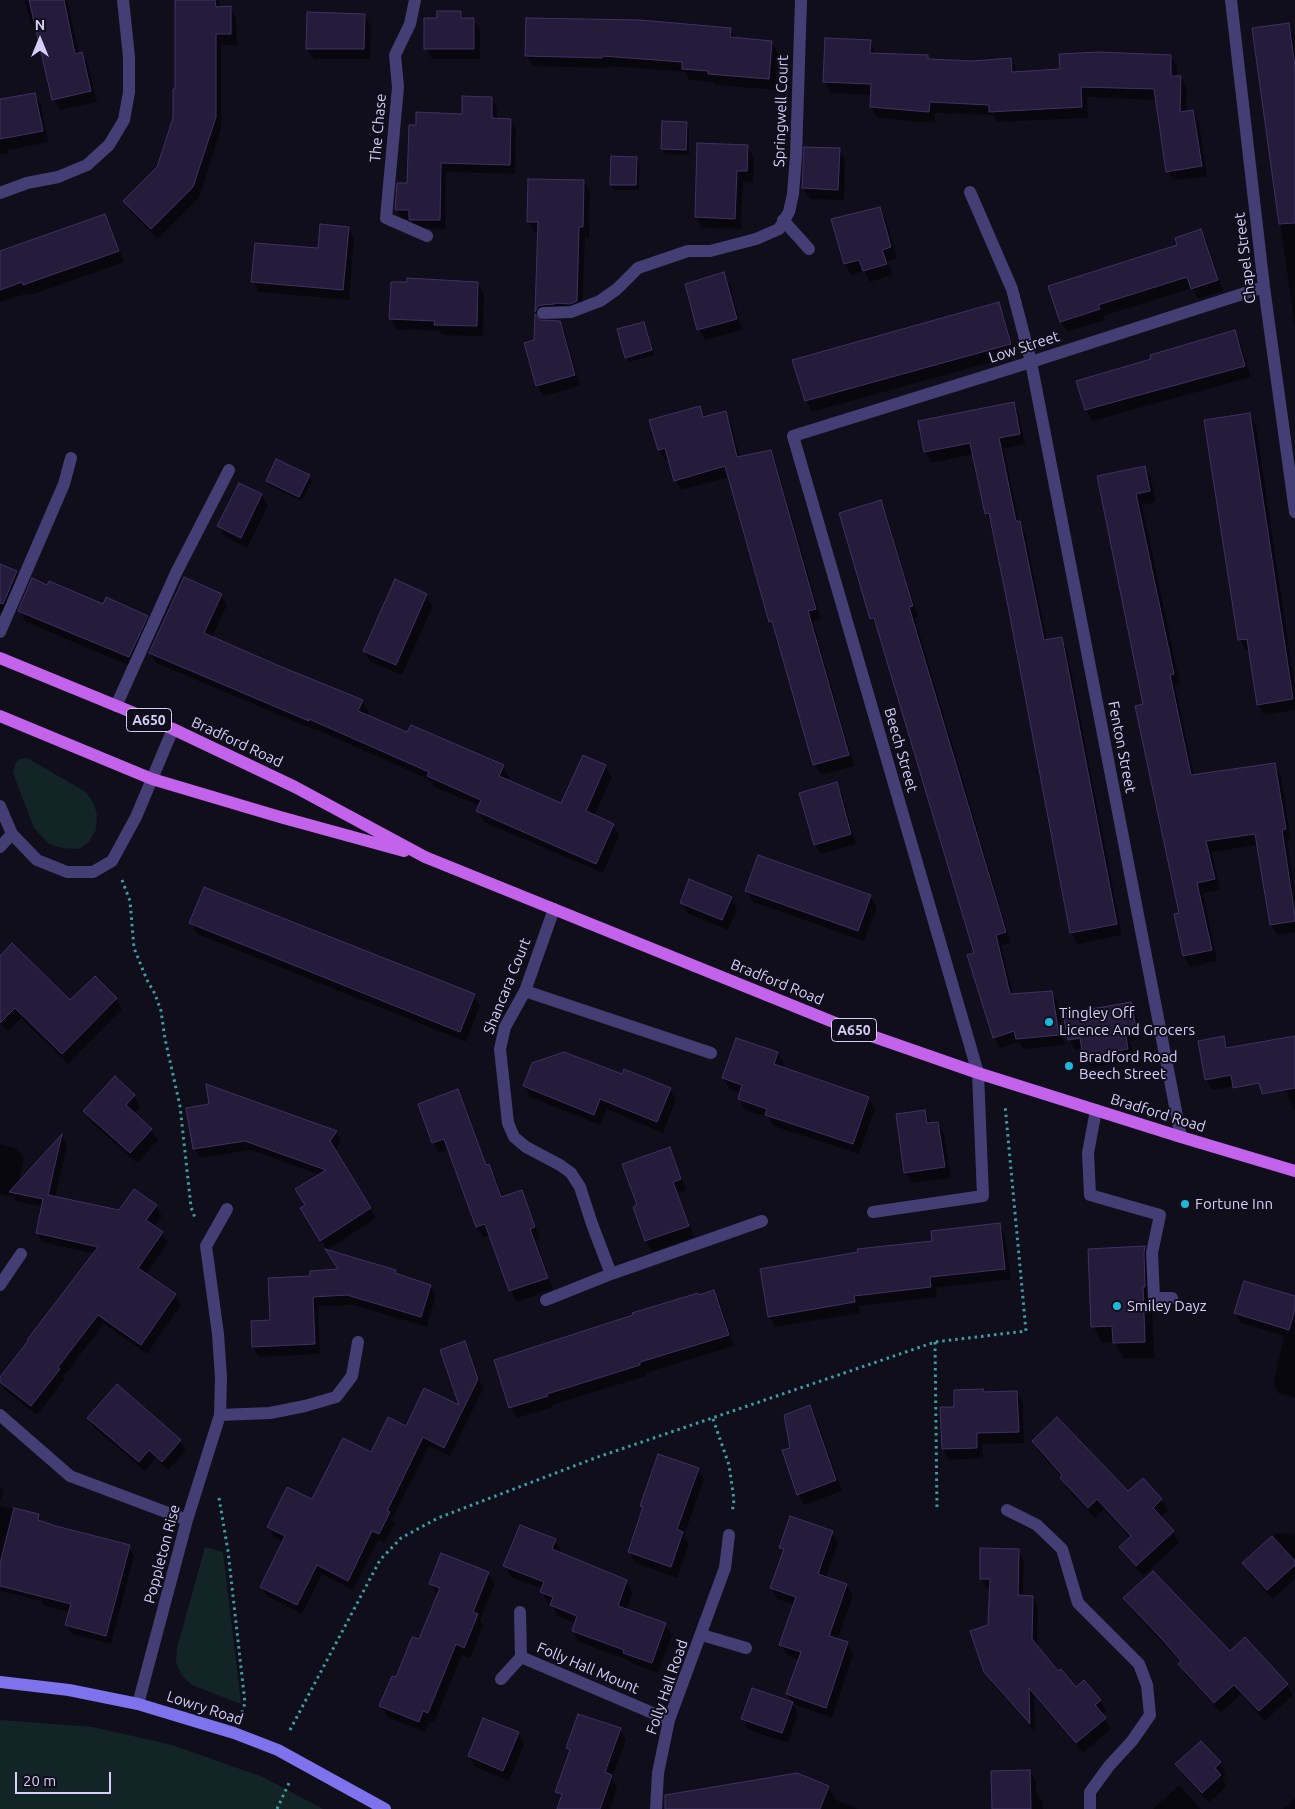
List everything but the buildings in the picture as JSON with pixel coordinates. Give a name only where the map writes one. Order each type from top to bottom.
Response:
[{"type":"main road","name":"Bradford Road","points":[[0,658],[172,729],[295,787],[425,857],[843,1026],[978,1073],[1295,1171]]},
{"type":"main road","name":"Bradford Road","points":[[0,716],[152,779],[425,857]]},
{"type":"street","points":[[0,193],[27,183],[58,178],[88,165],[109,146],[124,120],[129,92],[129,57],[124,0]]},
{"type":"street","name":"The Chase","points":[[415,0],[410,24],[395,55],[398,87],[386,218],[427,236]]},
{"type":"street","name":"Springwell Court","points":[[543,313],[571,312],[600,301],[617,289],[638,268],[688,250],[710,250],[756,239],[779,229],[782,220],[788,212],[793,194],[801,0]]},
{"type":"street","name":"Chapel Street","points":[[1231,0],[1264,287],[1295,512]]},
{"type":"street","name":"Fenton Street","points":[[970,192],[1012,289],[1031,362],[1182,1137]]},
{"type":"street","points":[[782,220],[809,250]]},
{"type":"street","name":"Low Street","points":[[793,436],[1264,287]]},
{"type":"street","name":"Beech Street","points":[[793,436],[978,1073],[983,1196],[873,1212]]},
{"type":"street","points":[[0,632],[64,484],[71,458]]},
{"type":"street","points":[[116,706],[176,573],[228,470]]},
{"type":"street","points":[[0,806],[12,834],[37,860],[67,872],[94,872],[112,862],[136,817],[172,729]]},
{"type":"street","points":[[0,847],[12,834]]},
{"type":"street","name":"Shancara Court","points":[[554,910],[525,991],[505,1027],[500,1049],[508,1123],[514,1137],[526,1147],[560,1164],[571,1173],[580,1188],[611,1274]]},
{"type":"street","points":[[525,991],[711,1053]]},
{"type":"street","points":[[1096,1110],[1088,1153],[1090,1195],[1160,1215],[1152,1253],[1154,1298],[1172,1298]]},
{"type":"street","points":[[206,1246],[227,1209]]},
{"type":"street","points":[[546,1300],[611,1274],[762,1220]]},
{"type":"street","name":"Poppleton Rise","points":[[138,1704],[187,1520],[220,1415],[221,1378],[218,1334],[206,1246]]},
{"type":"street","points":[[0,1285],[21,1254]]},
{"type":"street","points":[[220,1415],[270,1413],[336,1397],[352,1376],[358,1342]]},
{"type":"street","points":[[0,1416],[70,1476],[187,1520]]},
{"type":"street","points":[[1007,1510],[1037,1525],[1062,1549],[1078,1602],[1139,1664],[1147,1685],[1150,1715],[1132,1741],[1109,1766],[1090,1792],[1090,1809]]},
{"type":"street","name":"Folly Hall Road","points":[[656,1809],[658,1773],[669,1720],[725,1568],[729,1535]]},
{"type":"street","name":"Folly Hall Mount","points":[[501,1679],[521,1658],[520,1612]]},
{"type":"street","name":"Folly Hall Road","points":[[702,1634],[746,1648]]},
{"type":"street","name":"Folly Hall Mount","points":[[521,1658],[669,1720]]},
{"type":"street","name":"Lowry Road","points":[[0,1682],[69,1690],[138,1704],[234,1733],[278,1750],[386,1809]]},
{"type":"path","points":[[112,862],[125,884],[130,901],[134,948],[155,994],[160,1011],[180,1106],[191,1207],[206,1246]]},
{"type":"path","points":[[278,1750],[380,1560],[401,1538],[438,1518],[595,1458],[935,1342],[1026,1332],[1003,1081]]},
{"type":"path","points":[[935,1342],[937,1510]]},
{"type":"path","points":[[713,1419],[729,1465],[734,1500],[729,1535]]},
{"type":"path","points":[[198,1487],[218,1495],[228,1551],[245,1703],[234,1733]]},
{"type":"path","points":[[277,1809],[299,1762]]},
{"type":"shaded area","points":[[27,758],[86,792],[94,804],[97,815],[96,830],[89,842],[79,849],[62,848],[49,844],[34,828],[13,773],[19,759]]},
{"type":"shaded area","points":[[205,1547],[223,1552],[241,1704],[192,1685],[182,1676],[176,1663],[177,1648]]},
{"type":"shaded area","points":[[0,1720],[93,1727],[172,1745],[263,1777],[323,1809],[0,1809]]},
{"type":"place","name":"Tingley Off Licence And Grocers","points":[[1049,1022]]},
{"type":"place","name":"Bradford Road Beech Street","points":[[1069,1066]]},
{"type":"place","name":"Fortune Inn","points":[[1185,1204]]},
{"type":"place","name":"Smiley Dayz","points":[[1117,1306]]}]
